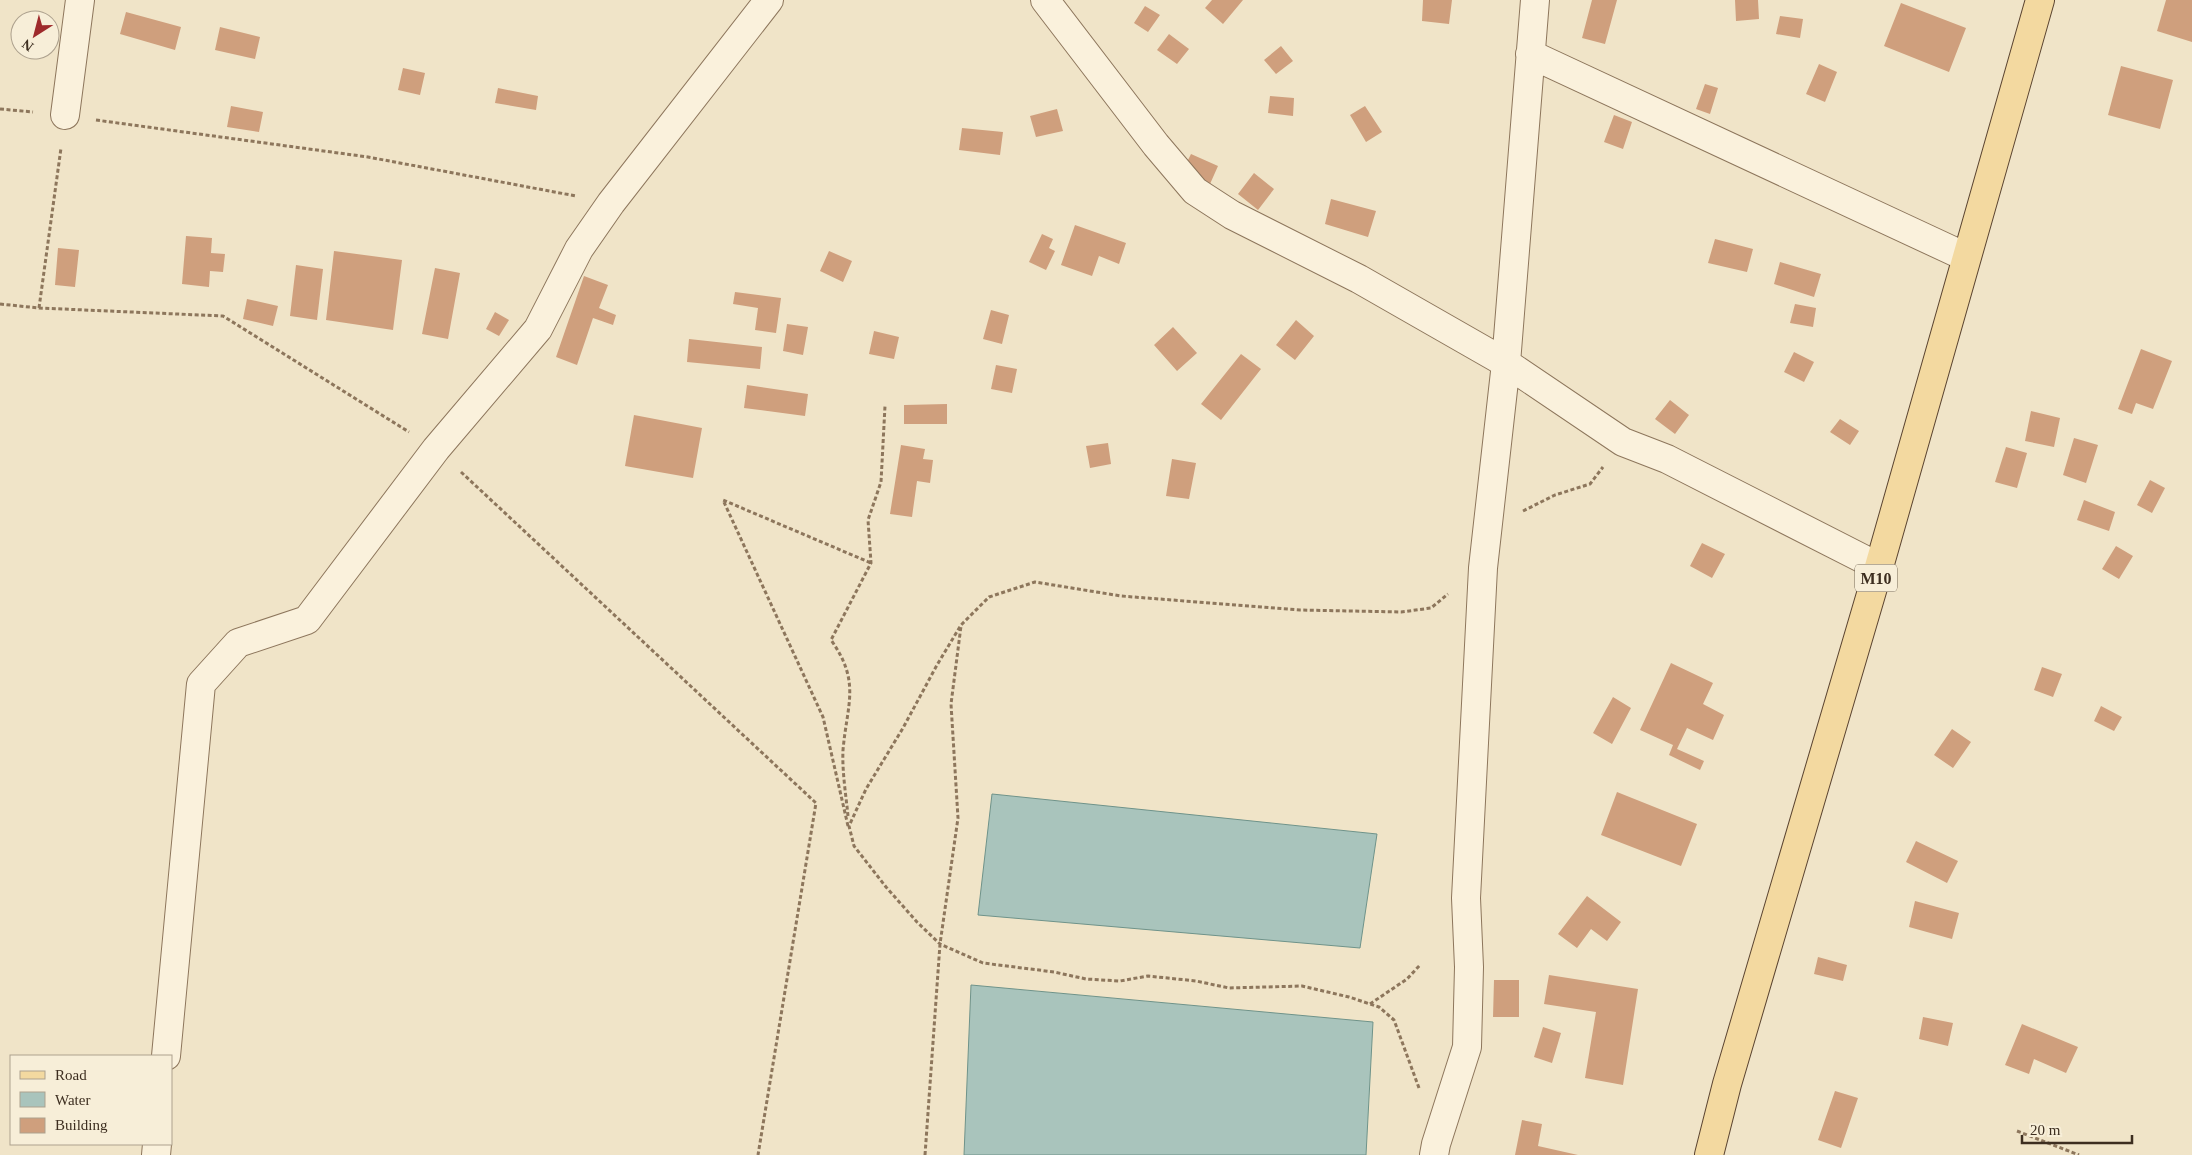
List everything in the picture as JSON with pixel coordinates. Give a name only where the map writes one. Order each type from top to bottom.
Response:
[{"type":"main road","name":"M10","points":[[1709,1155],[1730,1075],[1879,567],[2040,0]]},
{"type":"street","points":[[65,115],[80,0]]},
{"type":"street","points":[[166,1055],[200,684],[238,643],[307,620],[436,449],[538,329],[579,249],[611,203],[769,0]]},
{"type":"street","points":[[1045,0],[1156,145],[1195,191],[1232,215],[1359,279],[1506,363],[1623,442],[1667,459],[1879,567]]},
{"type":"street","points":[[1434,1155],[1467,1047],[1469,967],[1466,898],[1486,545],[1506,363],[1535,0]]},
{"type":"street","points":[[1530,54],[1966,258]]},
{"type":"path","points":[[0,109],[65,115],[368,157],[611,203]]},
{"type":"path","points":[[39,308],[65,115]]},
{"type":"path","points":[[0,304],[39,308],[223,316],[436,449],[816,803],[758,1155]]},
{"type":"path","points":[[849,826],[843,753],[851,684],[843,658],[831,640],[872,562],[868,520],[881,482],[885,406]]},
{"type":"path","points":[[1486,545],[1516,514],[1555,495],[1590,484],[1623,442]]},
{"type":"path","points":[[872,562],[723,500],[823,717],[854,846],[911,915],[940,944],[984,963],[1054,972],[1086,979],[1120,981],[1148,976],[1196,981],[1229,988],[1302,986],[1370,1004],[1379,1007],[1394,1020],[1421,1094]]},
{"type":"path","points":[[849,826],[866,789],[903,728],[936,665],[961,625],[989,596],[1035,582],[1121,596],[1300,610],[1401,612],[1431,608],[1456,588]]},
{"type":"path","points":[[925,1155],[940,944],[958,818],[951,704],[961,625]]},
{"type":"path","points":[[1370,1004],[1407,979],[1420,965]]},
{"type":"path","points":[[2017,1132],[2079,1155]]},
{"type":"water","points":[[992,794],[1377,834],[1360,948],[978,915]]},
{"type":"water","points":[[971,985],[1373,1022],[1366,1155],[964,1155]]},
{"type":"building","points":[[1212,0],[1243,0],[1223,24],[1205,8]]},
{"type":"building","points":[[1423,0],[1452,0],[1449,24],[1422,21]]},
{"type":"building","points":[[1592,0],[1617,0],[1605,44],[1582,38]]},
{"type":"building","points":[[1735,0],[1758,0],[1759,19],[1736,21]]},
{"type":"building","points":[[2166,0],[2192,0],[2192,42],[2157,31]]},
{"type":"building","points":[[1901,3],[1966,28],[1949,72],[1884,46]]},
{"type":"building","points":[[1145,6],[1160,15],[1148,32],[1134,23]]},
{"type":"building","points":[[126,12],[181,27],[175,50],[120,34]]},
{"type":"building","points":[[1780,16],[1803,19],[1800,38],[1776,34]]},
{"type":"building","points":[[220,27],[260,37],[255,59],[215,50]]},
{"type":"building","points":[[1169,34],[1189,49],[1177,64],[1157,50]]},
{"type":"building","points":[[1281,46],[1293,61],[1276,74],[1264,60]]},
{"type":"building","points":[[1819,64],[1837,72],[1825,102],[1806,94]]},
{"type":"building","points":[[2121,66],[2173,80],[2160,129],[2108,115]]},
{"type":"building","points":[[403,68],[425,73],[420,95],[398,90]]},
{"type":"building","points":[[1705,84],[1718,88],[1710,114],[1696,109]]},
{"type":"building","points":[[498,88],[538,96],[536,110],[495,103]]},
{"type":"building","points":[[1270,96],[1294,98],[1293,116],[1268,113]]},
{"type":"building","points":[[231,106],[263,112],[259,132],[227,127]]},
{"type":"building","points":[[1365,106],[1382,132],[1366,142],[1350,115]]},
{"type":"building","points":[[1057,109],[1063,131],[1036,137],[1030,116]]},
{"type":"building","points":[[1614,115],[1632,122],[1623,149],[1604,142]]},
{"type":"building","points":[[962,128],[1003,132],[1000,155],[959,150]]},
{"type":"building","points":[[1191,154],[1218,166],[1210,184],[1182,172]]},
{"type":"building","points":[[1254,173],[1274,189],[1258,210],[1238,194]]},
{"type":"building","points":[[1331,199],[1376,211],[1368,237],[1325,224]]},
{"type":"building","points":[[1075,225],[1126,243],[1119,264],[1099,256],[1092,276],[1061,265]]},
{"type":"building","points":[[1042,234],[1053,239],[1049,248],[1055,251],[1046,270],[1029,262]]},
{"type":"building","points":[[186,236],[212,238],[211,253],[225,254],[223,272],[210,271],[209,287],[182,284]]},
{"type":"building","points":[[1715,239],[1753,249],[1747,272],[1708,263]]},
{"type":"building","points":[[58,248],[79,250],[75,287],[55,285]]},
{"type":"building","points":[[334,251],[402,260],[393,330],[326,320]]},
{"type":"building","points":[[829,251],[852,261],[843,282],[820,271]]},
{"type":"building","points":[[1780,262],[1821,274],[1814,297],[1774,284]]},
{"type":"building","points":[[296,265],[323,269],[317,320],[290,316]]},
{"type":"building","points":[[435,268],[460,273],[448,339],[422,334]]},
{"type":"building","points":[[584,276],[608,285],[599,308],[616,315],[613,325],[593,318],[577,365],[556,357]]},
{"type":"building","points":[[735,292],[781,298],[776,333],[755,330],[758,308],[733,304]]},
{"type":"building","points":[[247,299],[278,306],[273,326],[243,319]]},
{"type":"building","points":[[1795,304],[1816,308],[1813,327],[1790,323]]},
{"type":"building","points":[[991,310],[1009,315],[1002,344],[983,339]]},
{"type":"building","points":[[495,312],[509,320],[499,336],[486,329]]},
{"type":"building","points":[[1296,320],[1314,336],[1295,360],[1276,345]]},
{"type":"building","points":[[787,324],[808,327],[803,355],[783,351]]},
{"type":"building","points":[[1173,327],[1197,353],[1177,371],[1154,345]]},
{"type":"building","points":[[874,331],[899,337],[894,359],[869,354]]},
{"type":"building","points":[[689,339],[762,347],[760,369],[687,362]]},
{"type":"building","points":[[2141,349],[2172,361],[2153,409],[2136,403],[2132,414],[2118,409]]},
{"type":"building","points":[[1794,352],[1814,362],[1804,382],[1784,372]]},
{"type":"building","points":[[1241,354],[1261,369],[1221,420],[1201,404]]},
{"type":"building","points":[[996,365],[1017,369],[1012,393],[991,389]]},
{"type":"building","points":[[747,385],[808,394],[805,416],[744,408]]},
{"type":"building","points":[[1670,400],[1689,415],[1675,434],[1655,419]]},
{"type":"building","points":[[947,404],[947,424],[904,424],[904,405]]},
{"type":"building","points":[[2031,411],[2060,418],[2054,447],[2025,441]]},
{"type":"building","points":[[634,415],[702,428],[693,478],[625,466]]},
{"type":"building","points":[[1840,419],[1859,431],[1850,445],[1830,432]]},
{"type":"building","points":[[2074,438],[2098,445],[2086,483],[2063,475]]},
{"type":"building","points":[[1108,443],[1111,464],[1090,468],[1086,446]]},
{"type":"building","points":[[901,445],[925,449],[923,459],[933,460],[930,483],[917,481],[912,517],[890,514]]},
{"type":"building","points":[[2006,447],[2027,453],[2017,488],[1995,482]]},
{"type":"building","points":[[1172,459],[1196,463],[1189,499],[1166,496]]},
{"type":"building","points":[[2150,480],[2165,488],[2152,513],[2137,505]]},
{"type":"building","points":[[2084,500],[2115,512],[2109,531],[2077,520]]},
{"type":"building","points":[[1702,543],[1725,554],[1712,578],[1690,566]]},
{"type":"building","points":[[2116,546],[2133,556],[2119,579],[2102,569]]},
{"type":"building","points":[[1671,663],[1713,683],[1703,704],[1724,715],[1713,740],[1687,728],[1677,749],[1704,761],[1700,770],[1669,755],[1673,745],[1640,730]]},
{"type":"building","points":[[2042,667],[2062,674],[2053,697],[2034,690]]},
{"type":"building","points":[[1613,697],[1631,708],[1612,744],[1593,733]]},
{"type":"building","points":[[2101,706],[2122,717],[2114,731],[2094,721]]},
{"type":"building","points":[[1952,729],[1971,742],[1953,768],[1934,755]]},
{"type":"building","points":[[1617,792],[1697,824],[1681,866],[1601,835]]},
{"type":"building","points":[[1916,841],[1958,861],[1947,883],[1906,862]]},
{"type":"building","points":[[1587,896],[1621,922],[1607,941],[1591,929],[1577,948],[1558,934]]},
{"type":"building","points":[[1915,901],[1959,913],[1952,939],[1909,927]]},
{"type":"building","points":[[1818,957],[1847,965],[1843,981],[1814,974]]},
{"type":"building","points":[[1549,975],[1638,989],[1623,1085],[1585,1078],[1596,1012],[1544,1004]]},
{"type":"building","points":[[1494,980],[1519,980],[1519,1017],[1493,1017]]},
{"type":"building","points":[[1923,1017],[1953,1023],[1948,1046],[1919,1039]]},
{"type":"building","points":[[2022,1024],[2078,1047],[2066,1073],[2034,1059],[2029,1074],[2005,1065]]},
{"type":"building","points":[[1543,1027],[1561,1033],[1552,1063],[1534,1057]]},
{"type":"building","points":[[1835,1091],[1858,1098],[1841,1148],[1818,1140]]},
{"type":"building","points":[[1522,1120],[1542,1124],[1538,1146],[1578,1155],[1515,1155]]}]
